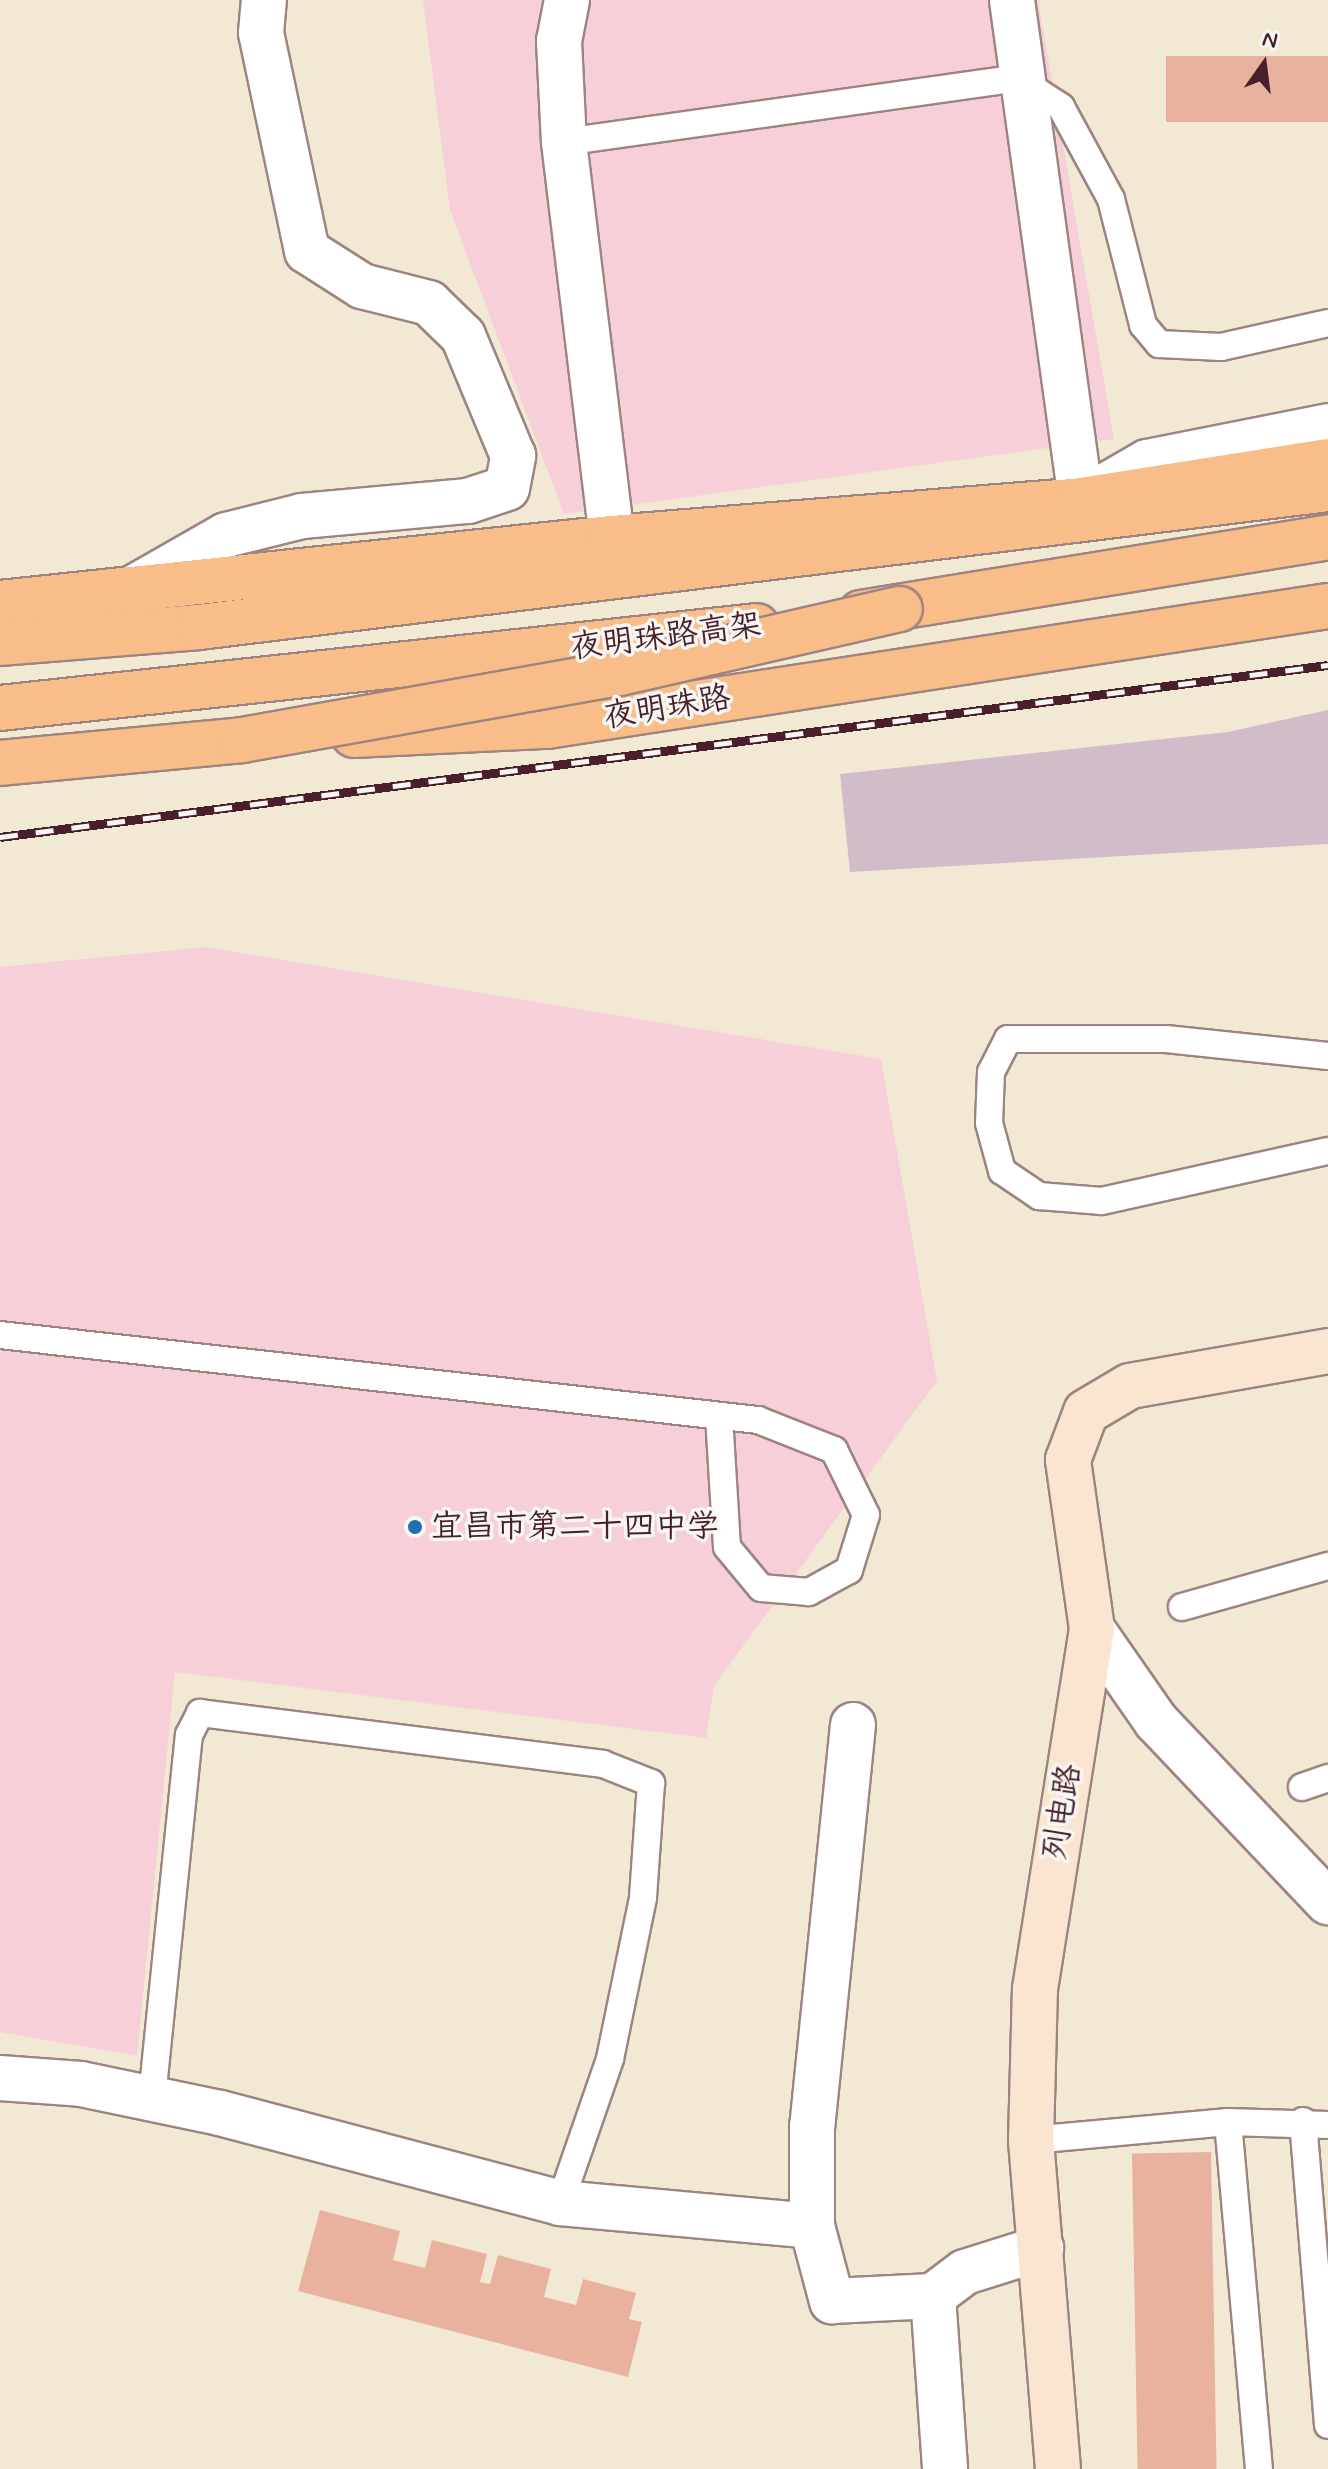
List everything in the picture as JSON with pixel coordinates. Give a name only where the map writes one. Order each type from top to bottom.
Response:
[{"type":"main road","points":[[0,603],[124,593],[612,538],[1081,500],[1328,461]]},
{"type":"main road","name":"夜明珠路高架","points":[[0,643],[215,625],[1328,489]]},
{"type":"main road","name":"夜明珠路高架","points":[[0,708],[900,609],[1328,537]]},
{"type":"main road","name":"夜明珠路","points":[[0,751],[547,726],[1328,606]]},
{"type":"main road","points":[[0,763],[257,738],[620,673],[900,609]]},
{"type":"street","points":[[124,593],[226,535],[302,516],[468,501],[507,488],[513,456],[463,336],[429,303],[362,286],[307,251],[261,33],[264,0]]},
{"type":"street","points":[[567,0],[559,41],[564,142],[612,538]]},
{"type":"street","points":[[1012,0],[1017,78],[1081,500],[1147,462],[1328,426]]},
{"type":"street","name":"列电路","points":[[1058,2469],[1031,2140],[1035,1989],[1092,1629],[1068,1460],[1086,1412],[1130,1386],[1328,1351]]},
{"type":"street","points":[[1092,1629],[1156,1721],[1328,1902]]},
{"type":"street","points":[[853,1725],[812,2126],[812,2226],[832,2301],[933,2296],[965,2272],[1041,2248]]},
{"type":"street","points":[[0,2078],[152,2098],[560,2203],[812,2226]]},
{"type":"street","points":[[933,2296],[945,2469]]},
{"type":"lane","points":[[564,142],[1017,78],[1061,107],[1111,199],[1143,325],[1159,344],[1221,347],[1328,323]]},
{"type":"lane","points":[[1328,1058],[1166,1039],[1008,1039],[991,1072],[989,1123],[1002,1171],[1039,1196],[1102,1201],[1328,1151]]},
{"type":"lane","points":[[0,1335],[758,1420],[834,1450],[866,1515],[849,1570],[809,1592],[761,1588],[727,1547],[719,1416]]},
{"type":"lane","points":[[1182,1607],[1328,1566]]},
{"type":"lane","points":[[152,2098],[189,1735],[200,1713],[603,1764],[651,1783],[643,1898],[610,2059],[560,2203]]},
{"type":"lane","points":[[1302,1787],[1328,1778]]},
{"type":"lane","points":[[1031,2140],[1228,2122],[1316,2123],[1328,2425]]},
{"type":"lane","points":[[1228,2122],[1259,2469]]},
{"type":"shaded area","points":[[423,0],[1038,0],[1114,439],[564,514],[450,210]]},
{"type":"shaded area","points":[[1328,710],[1328,844],[850,872],[840,774],[1228,732]]},
{"type":"shaded area","name":"宜昌市第二十四中学","points":[[206,947],[881,1059],[937,1381],[714,1686],[706,1738],[175,1672],[137,2056],[0,2032],[0,967]]},
{"type":"building","points":[[1166,56],[1328,56],[1328,122],[1166,122]]},
{"type":"building","points":[[1211,2152],[1217,2469],[1138,2469],[1132,2153]]},
{"type":"building","points":[[320,2210],[400,2231],[393,2260],[425,2268],[432,2240],[487,2254],[480,2282],[490,2284],[498,2255],[551,2269],[544,2297],[576,2305],[583,2279],[636,2293],[629,2319],[642,2322],[628,2377],[298,2291]]},
{"type":"railway","points":[[0,837],[1328,665]]},
{"type":"place","name":"宜昌市第二十四中学","points":[[415,1527]]}]
